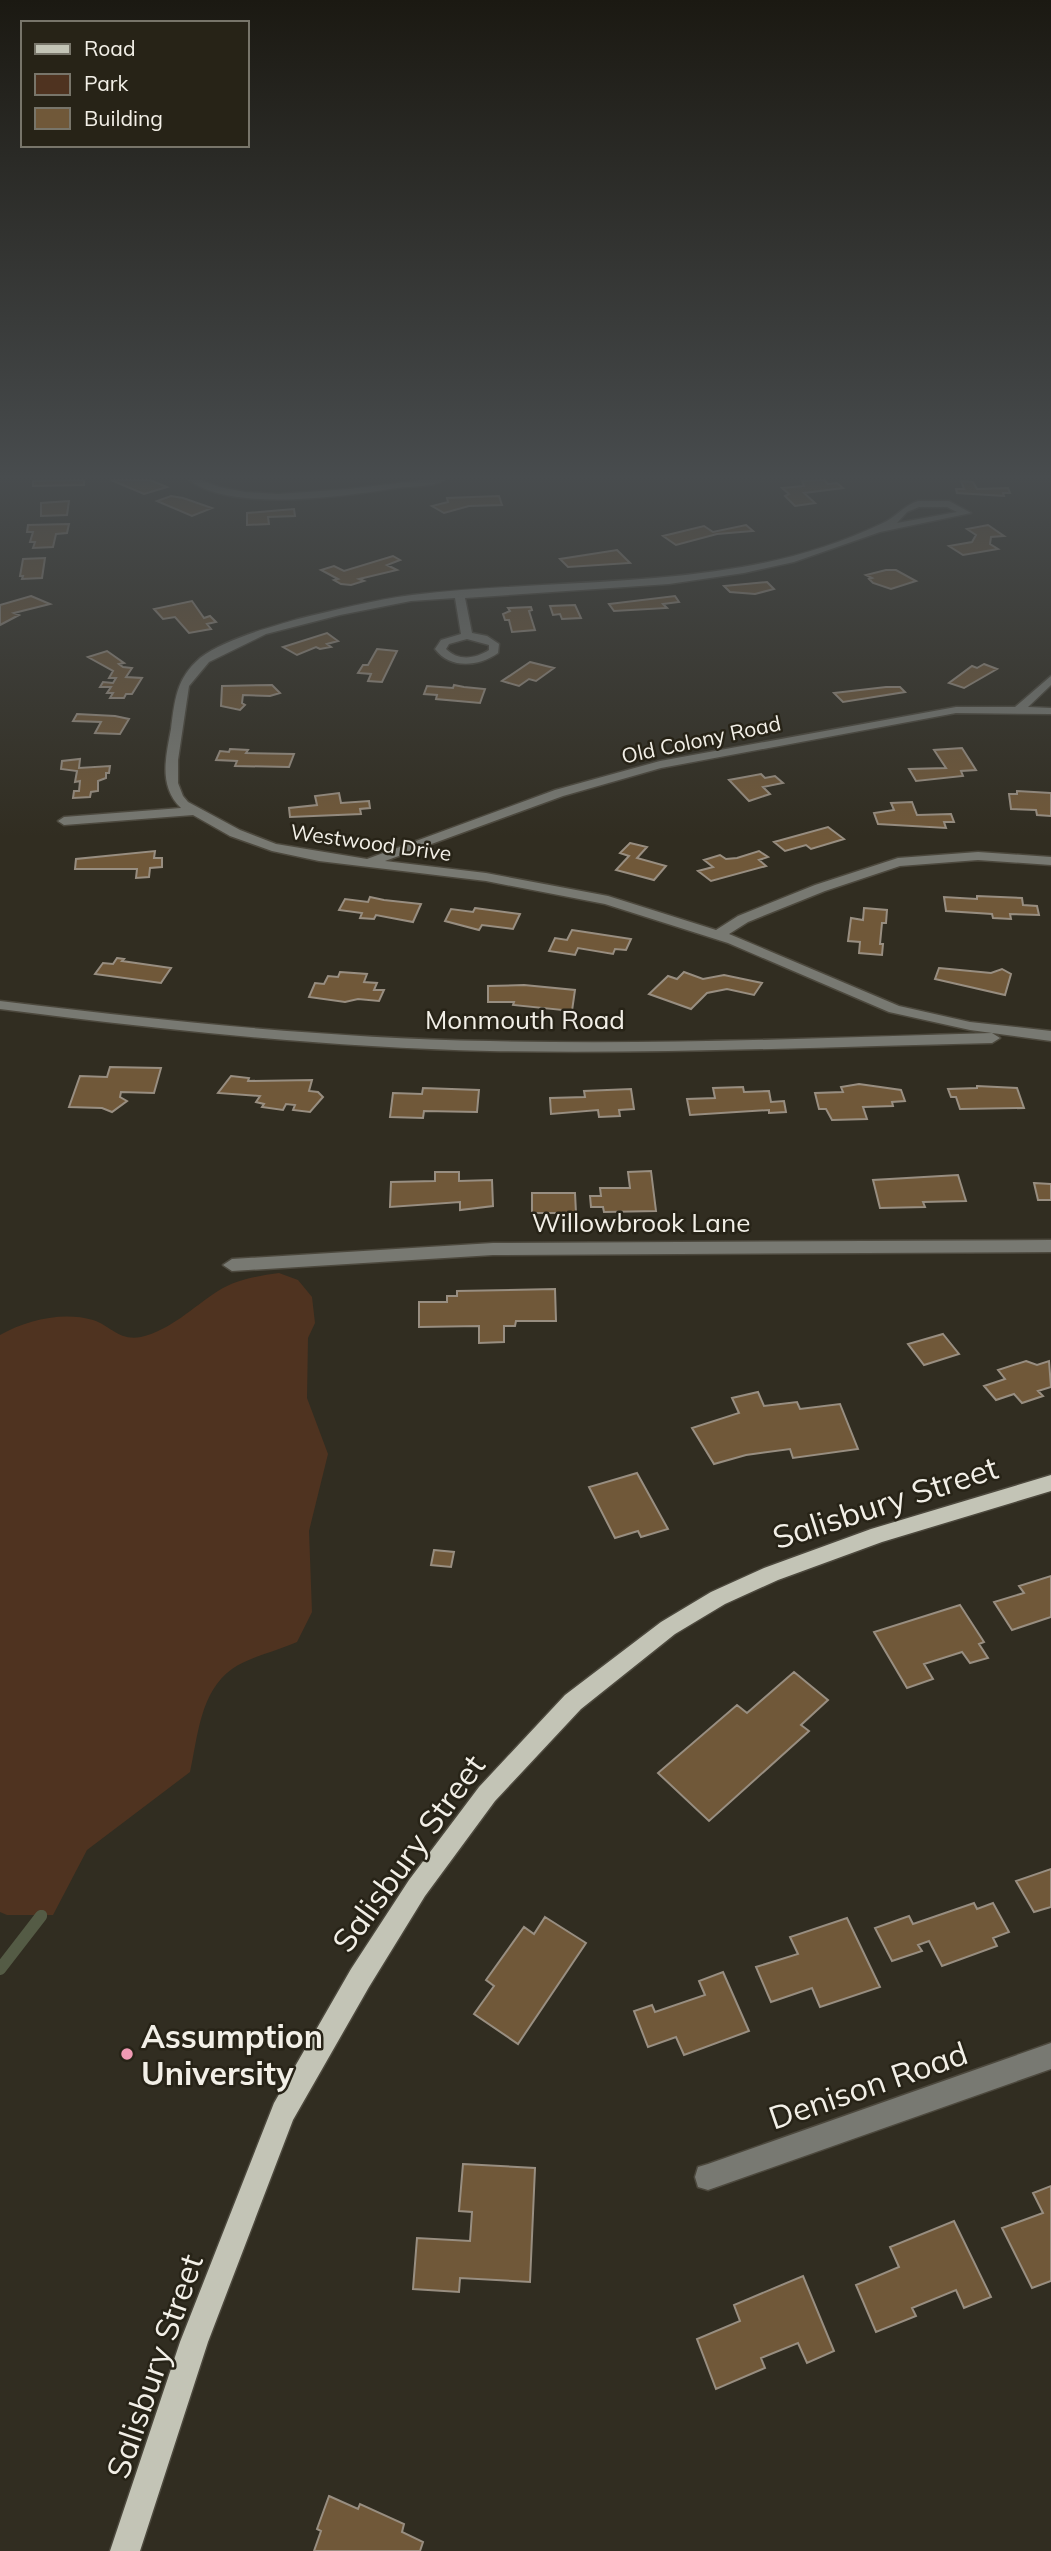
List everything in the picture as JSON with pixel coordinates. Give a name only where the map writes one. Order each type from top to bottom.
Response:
[{"type":"main road","name":"Salisbury Street","points":[[125,2551],[194,2342],[283,2112],[360,1978],[417,1888],[495,1784],[573,1702],[668,1628],[718,1598],[771,1574],[878,1535],[1051,1483]]},
{"type":"street","name":"Westwood Drive","points":[[413,599],[307,619],[248,637],[205,660],[183,685],[172,761],[173,790],[184,805],[235,833],[272,847],[319,857],[486,877],[583,894],[719,934],[894,1009],[957,1024],[1051,1036]]},
{"type":"street","points":[[460,599],[467,636]]},
{"type":"street","points":[[1020,709],[1051,679]]},
{"type":"street","name":"Old Colony Road","points":[[370,862],[559,793],[660,765],[956,710],[1051,711]]},
{"type":"street","points":[[64,821],[194,811]]},
{"type":"street","points":[[719,934],[743,919],[781,903],[898,862],[978,856],[1051,861]]},
{"type":"street","name":"Monmouth Road","points":[[0,1005],[277,1035],[490,1046],[1051,1036]]},
{"type":"street","name":"Willowbrook Lane","points":[[232,1265],[494,1249],[1051,1245]]},
{"type":"street","name":"Denison Road","points":[[708,2177],[1051,2056]]},
{"type":"green space","points":[[279,1273],[298,1280],[312,1297],[315,1323],[308,1338],[307,1398],[328,1454],[309,1531],[312,1612],[297,1642],[247,1661],[221,1679],[202,1716],[190,1772],[87,1850],[53,1915],[7,1915],[0,1912],[0,1335],[33,1321],[69,1316],[93,1320],[127,1337],[141,1337],[172,1324],[225,1287]]},
{"type":"building","points":[[21,599],[38,599],[50,604],[14,613],[19,615],[0,625],[0,605]]},
{"type":"building","points":[[650,599],[677,599],[679,602],[663,604],[667,608],[614,611],[609,604]]},
{"type":"building","points":[[192,601],[204,618],[210,616],[216,622],[207,624],[211,629],[189,633],[175,617],[163,619],[154,609]]},
{"type":"building","points":[[575,605],[581,618],[562,619],[560,614],[553,615],[550,606]]},
{"type":"building","points":[[531,607],[532,610],[529,611],[535,630],[512,632],[509,620],[505,620],[503,614],[510,611],[508,608]]},
{"type":"building","points":[[327,633],[338,641],[327,644],[331,647],[316,647],[297,655],[283,647]]},
{"type":"building","points":[[377,649],[397,651],[382,682],[368,681],[371,674],[358,673],[363,665],[368,665]]},
{"type":"building","points":[[107,651],[124,663],[119,664],[123,667],[132,668],[126,677],[142,678],[132,694],[126,694],[124,698],[110,698],[113,693],[107,693],[111,687],[100,687],[103,682],[113,683],[116,678],[109,678],[113,671],[88,657]]},
{"type":"building","points":[[530,662],[554,668],[536,681],[529,679],[519,686],[502,681]]},
{"type":"building","points":[[984,664],[997,669],[964,688],[949,683],[972,666],[977,668]]},
{"type":"building","points":[[272,685],[280,693],[270,696],[243,695],[242,703],[245,705],[240,710],[221,706],[222,686]]},
{"type":"building","points":[[454,685],[485,689],[480,703],[436,699],[437,695],[424,694],[427,686],[453,688]]},
{"type":"building","points":[[900,687],[905,692],[843,702],[834,693]]},
{"type":"building","points":[[77,714],[129,719],[120,734],[95,733],[101,722],[73,721]]},
{"type":"building","points":[[962,748],[976,770],[961,771],[963,776],[916,781],[909,769],[946,768],[934,750]]},
{"type":"building","points":[[230,749],[248,750],[246,753],[294,754],[289,767],[235,766],[237,761],[216,760],[220,751],[229,752]]},
{"type":"building","points":[[80,759],[79,768],[110,766],[109,773],[106,773],[106,778],[98,781],[98,791],[91,792],[90,797],[73,798],[74,791],[79,791],[80,781],[75,782],[77,771],[61,769],[62,761]]},
{"type":"building","points":[[761,774],[765,778],[775,776],[783,783],[763,787],[770,794],[749,801],[729,780]]},
{"type":"building","points":[[1017,791],[1051,793],[1051,816],[1037,815],[1036,810],[1011,809],[1009,794],[1017,794]]},
{"type":"building","points":[[339,793],[341,803],[369,801],[370,808],[360,809],[361,814],[290,817],[289,808],[317,805],[315,796]]},
{"type":"building","points":[[912,802],[917,815],[951,814],[954,822],[944,822],[946,828],[878,824],[874,813],[894,810],[891,803]]},
{"type":"building","points":[[828,827],[844,839],[811,849],[806,845],[785,851],[774,842]]},
{"type":"building","points":[[630,843],[647,847],[637,858],[666,866],[654,880],[616,870],[629,856],[620,853]]},
{"type":"building","points":[[155,851],[154,858],[162,858],[162,867],[150,868],[149,877],[136,878],[137,869],[75,869],[76,859]]},
{"type":"building","points":[[759,851],[768,857],[759,860],[766,866],[711,881],[698,871],[713,867],[704,860],[720,855],[726,859],[737,858]]},
{"type":"building","points":[[977,896],[1022,898],[1023,905],[1037,906],[1039,915],[1010,914],[1011,919],[993,918],[992,914],[946,911],[944,897],[977,899]]},
{"type":"building","points":[[370,897],[421,904],[413,922],[376,915],[374,919],[360,918],[362,913],[339,910],[345,899],[368,902]]},
{"type":"building","points":[[475,908],[520,914],[513,929],[482,925],[479,930],[445,921],[451,909],[473,912]]},
{"type":"building","points":[[864,908],[887,910],[886,923],[882,923],[882,955],[859,953],[860,942],[848,941],[851,918],[863,920]]},
{"type":"building","points":[[572,930],[631,939],[626,950],[615,949],[613,954],[578,948],[575,955],[549,951],[555,938],[567,940]]},
{"type":"building","points":[[117,958],[171,968],[161,983],[95,974],[103,963],[113,964]]},
{"type":"building","points":[[939,968],[991,973],[1002,969],[1011,974],[1005,995],[935,979]]},
{"type":"building","points":[[340,972],[367,974],[364,982],[377,983],[374,990],[384,990],[379,1001],[358,999],[345,1002],[309,997],[315,983],[324,984],[328,976],[338,977]]},
{"type":"building","points":[[684,972],[703,979],[724,975],[762,983],[754,995],[727,989],[707,993],[691,1009],[649,994],[668,976],[677,979]]},
{"type":"building","points":[[524,985],[575,990],[572,1011],[513,1005],[514,1002],[488,1002],[488,986]]},
{"type":"building","points":[[110,1067],[161,1068],[154,1093],[121,1092],[120,1097],[127,1101],[112,1112],[102,1108],[69,1107],[80,1076],[107,1077]]},
{"type":"building","points":[[231,1076],[249,1078],[248,1081],[312,1080],[309,1091],[318,1092],[323,1097],[310,1112],[293,1110],[295,1105],[286,1104],[283,1110],[262,1107],[264,1104],[256,1102],[260,1096],[218,1093]]},
{"type":"building","points":[[859,1084],[901,1090],[905,1101],[892,1102],[893,1106],[863,1107],[867,1119],[832,1120],[826,1109],[819,1109],[815,1093],[843,1092],[841,1087]]},
{"type":"building","points":[[977,1086],[1017,1088],[1024,1108],[960,1109],[956,1097],[951,1097],[948,1089]]},
{"type":"building","points":[[743,1087],[744,1092],[769,1091],[771,1102],[784,1101],[786,1112],[769,1113],[769,1110],[690,1115],[687,1099],[715,1098],[713,1088]]},
{"type":"building","points":[[423,1088],[479,1090],[477,1112],[424,1111],[423,1118],[390,1117],[393,1093],[422,1094]]},
{"type":"building","points":[[631,1089],[634,1109],[619,1110],[620,1116],[599,1117],[598,1110],[551,1114],[550,1098],[585,1097],[584,1091]]},
{"type":"building","points":[[651,1171],[656,1211],[604,1212],[603,1207],[591,1207],[590,1196],[601,1196],[600,1188],[630,1188],[628,1172]]},
{"type":"building","points":[[435,1172],[459,1172],[459,1181],[492,1180],[493,1206],[460,1210],[460,1202],[390,1207],[391,1182],[435,1181]]},
{"type":"building","points":[[958,1175],[966,1201],[923,1202],[925,1207],[880,1208],[873,1180]]},
{"type":"building","points":[[1034,1183],[1051,1184],[1051,1200],[1038,1200]]},
{"type":"building","points":[[532,1193],[575,1193],[576,1213],[532,1213]]},
{"type":"building","points":[[555,1289],[556,1321],[516,1321],[515,1326],[504,1326],[504,1342],[479,1343],[479,1326],[419,1327],[419,1302],[447,1302],[447,1296],[457,1296],[457,1291]]},
{"type":"building","points":[[943,1334],[959,1354],[924,1365],[908,1344]]},
{"type":"building","points":[[1026,1361],[1037,1365],[1049,1361],[1051,1387],[1038,1391],[1043,1396],[1022,1403],[1014,1394],[996,1400],[984,1386],[1005,1379],[998,1370]]},
{"type":"building","points":[[758,1392],[764,1406],[797,1402],[800,1409],[840,1404],[858,1449],[793,1458],[790,1449],[746,1455],[714,1464],[692,1428],[739,1413],[732,1398]]},
{"type":"building","points":[[637,1473],[668,1529],[641,1537],[638,1531],[615,1538],[589,1487]]},
{"type":"building","points":[[434,1550],[454,1552],[451,1567],[431,1565]]},
{"type":"building","points":[[1051,1576],[1051,1617],[1012,1630],[994,1602],[1024,1593],[1019,1586]]},
{"type":"building","points":[[960,1605],[984,1642],[979,1644],[988,1658],[970,1663],[962,1652],[924,1664],[933,1679],[907,1688],[874,1632]]},
{"type":"building","points":[[794,1672],[828,1700],[801,1725],[809,1731],[709,1821],[658,1773],[737,1705],[747,1713]]},
{"type":"building","points":[[1051,1869],[1051,1907],[1034,1912],[1016,1881]]},
{"type":"building","points":[[974,1903],[977,1909],[993,1903],[1009,1932],[993,1938],[997,1946],[942,1966],[929,1941],[918,1945],[922,1951],[892,1961],[875,1928],[909,1916],[913,1924]]},
{"type":"building","points":[[545,1917],[586,1943],[518,2044],[474,2014],[494,1986],[486,1980],[524,1927],[534,1934]]},
{"type":"building","points":[[847,1918],[880,1987],[820,2007],[812,1988],[771,2002],[756,1967],[798,1954],[790,1937]]},
{"type":"building","points":[[723,1972],[749,2031],[684,2055],[676,2037],[648,2047],[634,2011],[652,2005],[655,2012],[705,1995],[699,1981]]},
{"type":"building","points":[[463,2164],[535,2168],[530,2282],[460,2278],[459,2292],[413,2289],[417,2238],[470,2241],[472,2212],[459,2211]]},
{"type":"building","points":[[1051,2186],[1051,2281],[1032,2288],[1002,2228],[1043,2213],[1033,2193]]},
{"type":"building","points":[[954,2221],[991,2297],[964,2308],[956,2290],[912,2308],[916,2316],[876,2332],[856,2285],[899,2267],[890,2247]]},
{"type":"building","points":[[803,2276],[834,2351],[807,2363],[798,2343],[761,2358],[765,2368],[716,2389],[697,2339],[740,2321],[734,2305]]},
{"type":"building","points":[[329,2496],[358,2509],[360,2504],[404,2524],[402,2532],[423,2542],[420,2551],[314,2551],[321,2531],[317,2529]]},
{"type":"waterway","points":[[0,1969],[41,1916]]},
{"type":"place","name":"Assumption University","points":[[127,2054]]}]
